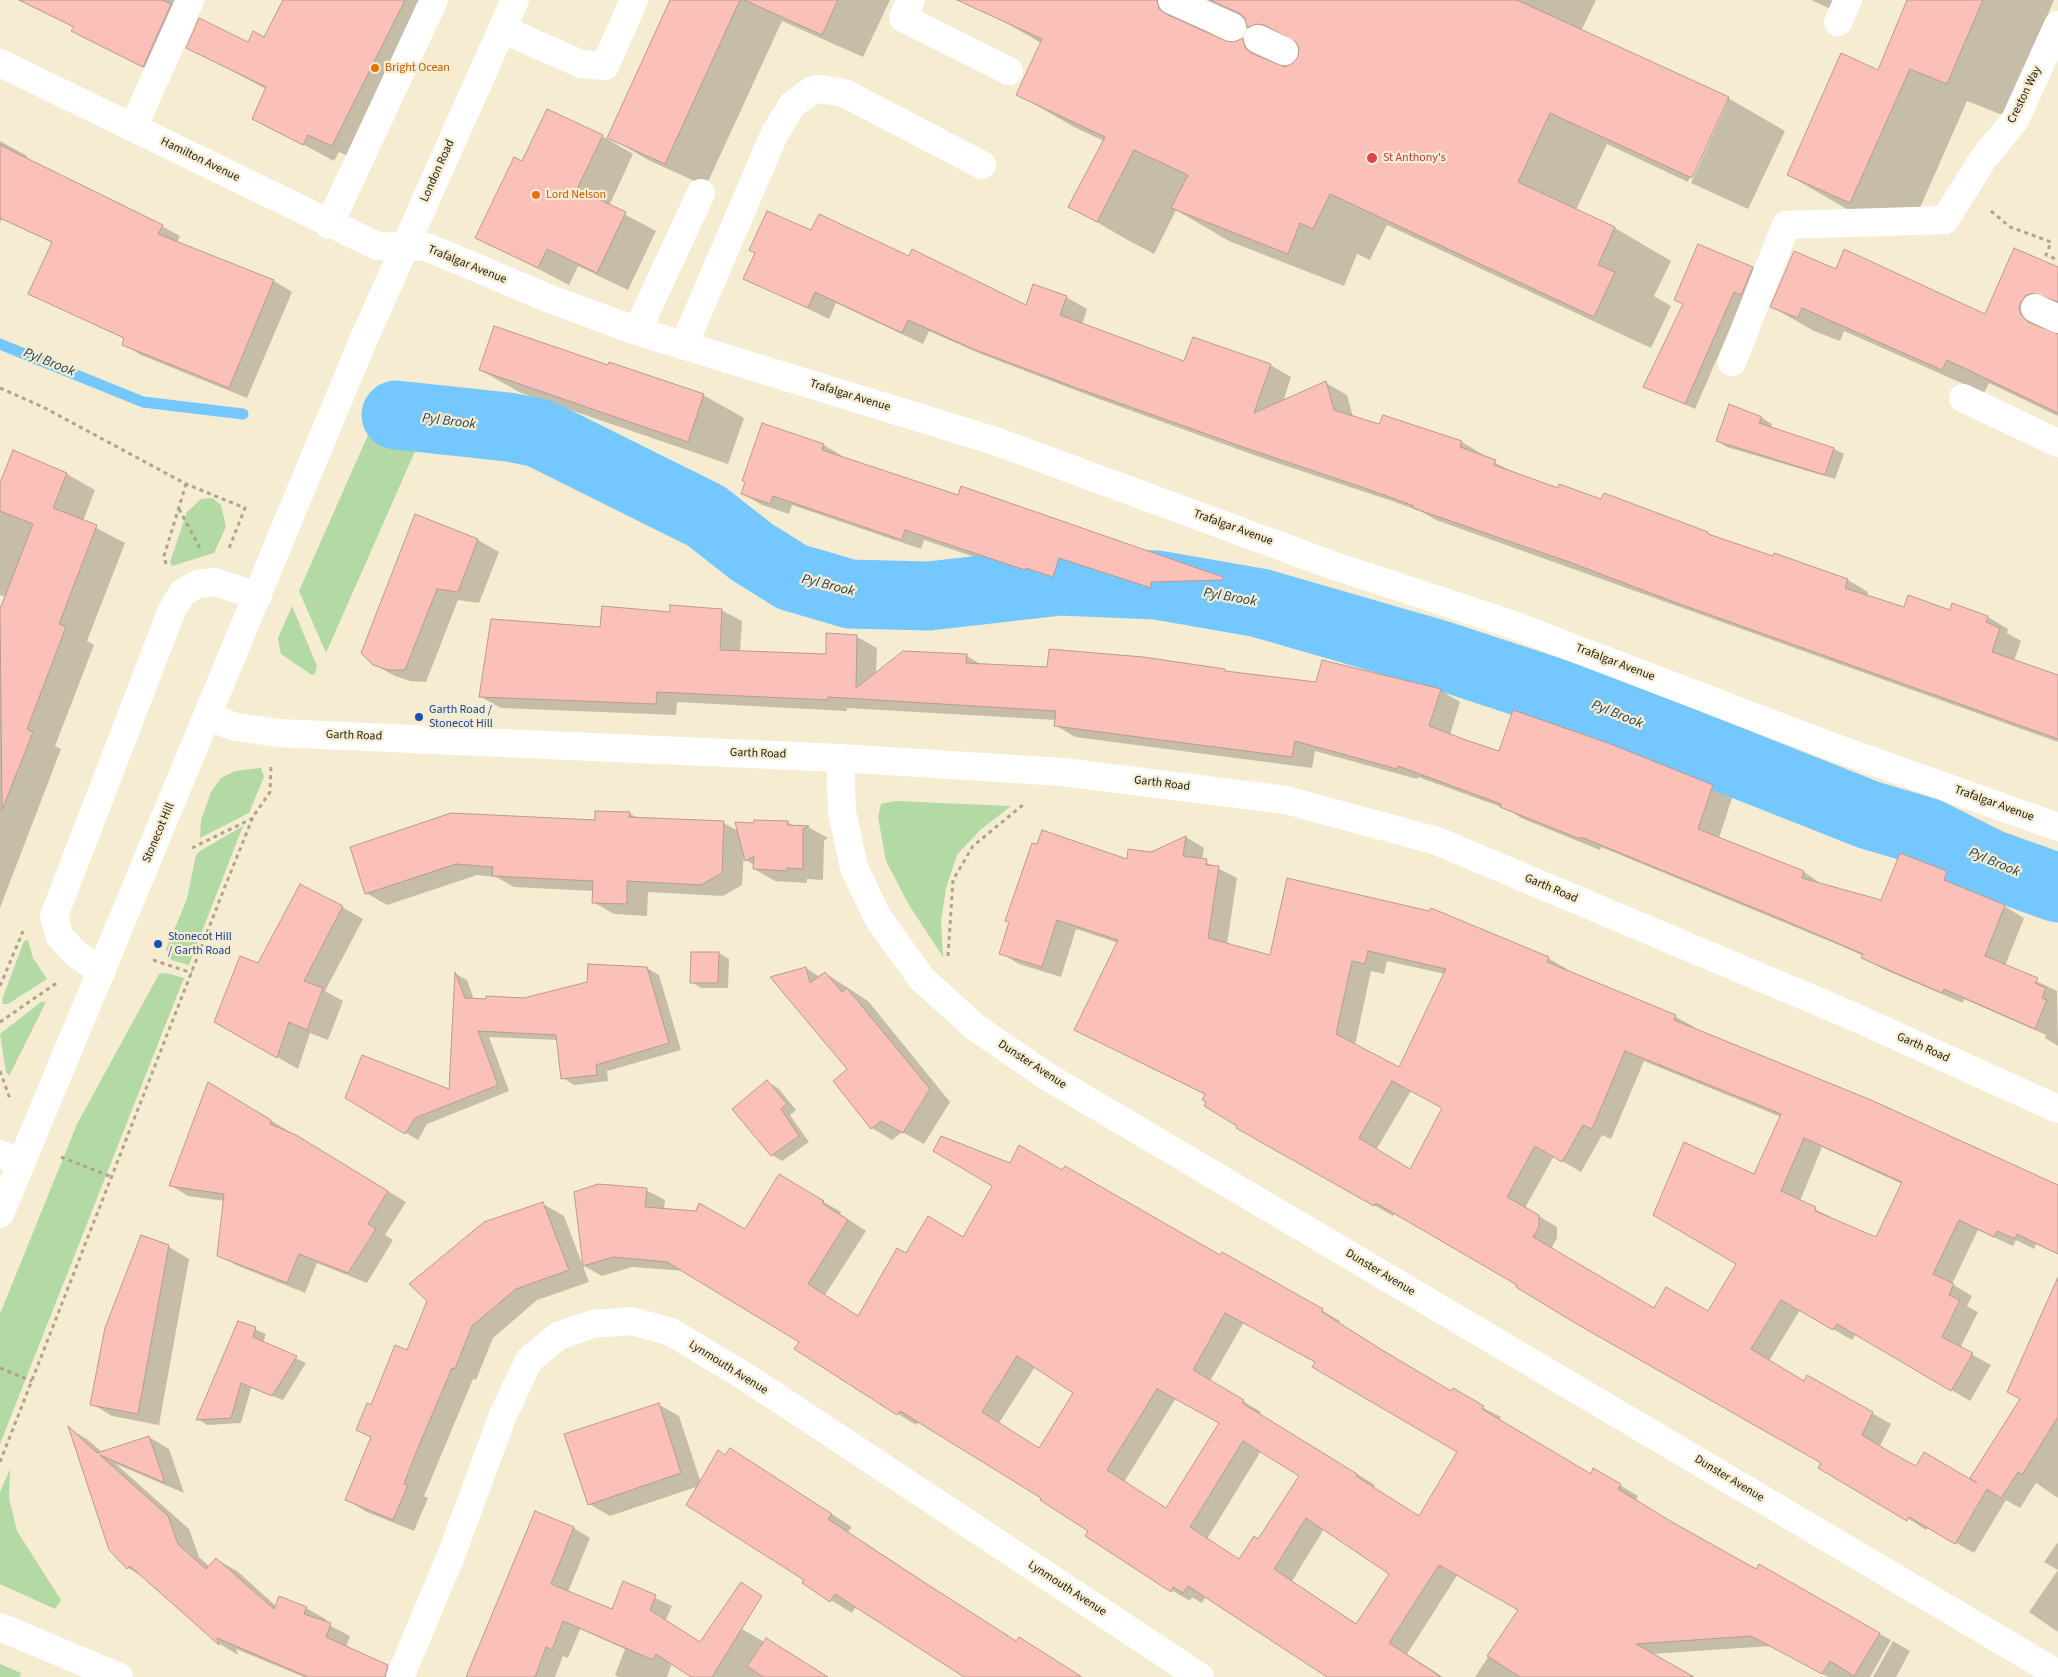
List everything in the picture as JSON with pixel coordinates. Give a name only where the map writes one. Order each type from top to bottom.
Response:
[{"type":"main road","points":[[133,128],[190,0]]},
{"type":"main road","points":[[329,225],[434,0]]},
{"type":"main road","name":"London Road","points":[[317,452],[403,247],[515,0]]},
{"type":"main road","points":[[502,29],[581,64],[605,66],[634,0]]},
{"type":"main road","points":[[911,0],[903,18],[1008,70]]},
{"type":"main road","points":[[1172,0],[1232,28]]},
{"type":"main road","name":"Creston Way","points":[[1732,362],[1786,225],[1945,220],[1983,159],[2015,120],[2058,25]]},
{"type":"main road","points":[[1258,39],[1284,51]]},
{"type":"main road","name":"Hamilton Avenue","points":[[0,63],[329,225],[377,246],[403,247]]},
{"type":"main road","points":[[684,345],[774,135],[792,105],[811,91],[820,89],[844,94],[982,165]]},
{"type":"main road","points":[[637,332],[701,192]]},
{"type":"main road","name":"Trafalgar Avenue","points":[[403,247],[427,247],[550,299],[637,332],[995,441],[1329,564],[1508,623],[1833,747],[2058,827]]},
{"type":"main road","points":[[1963,398],[2058,443]]},
{"type":"main road","name":"Stonecot Hill","points":[[0,1214],[10,1158],[102,972],[317,452]]},
{"type":"main road","points":[[102,972],[75,953],[60,937],[54,916],[172,610],[183,592],[198,584],[215,582],[258,596]]},
{"type":"main road","name":"Garth Road","points":[[208,717],[236,727],[278,733],[840,758],[1063,772],[1286,800],[1437,841],[1850,1014],[2058,1109]]},
{"type":"main road","name":"Dunster Avenue","points":[[840,758],[842,811],[854,868],[878,918],[921,978],[975,1027],[1048,1077],[2058,1674]]},
{"type":"main road","name":"Lynmouth Avenue","points":[[400,1677],[452,1553],[503,1415],[529,1360],[558,1336],[593,1324],[632,1320],[671,1332],[746,1377],[1200,1677]]},
{"type":"main road","points":[[0,1627],[119,1677]]},
{"type":"path","points":[[1964,188],[2010,227],[2051,242],[2046,255],[2058,260]]},
{"type":"path","points":[[0,388],[43,406],[186,484],[245,508],[224,560]]},
{"type":"path","points":[[167,570],[164,556],[186,484]]},
{"type":"path","points":[[179,508],[203,554]]},
{"type":"path","points":[[0,1462],[253,817],[270,792],[272,758]]},
{"type":"path","points":[[948,1003],[948,925],[952,880],[973,846],[1063,772]]},
{"type":"path","points":[[192,848],[253,817]]},
{"type":"path","points":[[153,960],[192,973]]},
{"type":"path","points":[[0,1022],[64,978]]},
{"type":"path","points":[[0,1071],[12,1104]]},
{"type":"path","points":[[56,1155],[112,1177]]},
{"type":"path","points":[[0,1368],[32,1381]]},
{"type":"green space","points":[[371,428],[420,440],[326,653],[299,591]]},
{"type":"green space","points":[[212,498],[221,505],[226,527],[214,553],[172,566],[170,562],[187,512],[201,499]]},
{"type":"green space","points":[[292,606],[317,666],[315,674],[312,675],[281,654],[278,638]]},
{"type":"green space","points":[[261,768],[264,777],[249,813],[200,838],[201,820],[211,792],[221,778],[235,771]]},
{"type":"green space","points":[[895,801],[1011,806],[979,831],[957,855],[946,888],[941,921],[943,957],[909,905],[886,861],[878,817],[881,804]]},
{"type":"green space","points":[[243,826],[189,965],[171,960],[166,949],[187,899],[196,855]]},
{"type":"green space","points":[[28,940],[33,958],[47,979],[8,1004],[3,1004],[2,1000],[24,941]]},
{"type":"green space","points":[[166,973],[184,978],[0,1444],[0,1314],[77,1124],[159,974]]},
{"type":"green space","points":[[41,1002],[46,1002],[9,1076],[6,1072],[0,1034]]},
{"type":"green space","points":[[10,1469],[9,1498],[17,1531],[61,1600],[55,1609],[0,1584],[0,1492]]},
{"type":"green space","points":[[0,1664],[21,1673],[20,1677],[0,1677]]},
{"type":"building","points":[[19,0],[162,0],[171,4],[143,67],[71,31],[74,27]]},
{"type":"building","points":[[283,0],[405,0],[332,146],[308,135],[303,145],[252,119],[266,87],[186,48],[199,18],[248,42],[253,31],[264,37]]},
{"type":"building","points":[[670,0],[740,0],[665,164],[607,138]]},
{"type":"building","points":[[744,0],[838,0],[822,35]]},
{"type":"building","name":"St Anthony's","points":[[957,0],[1157,0],[1159,9],[1166,14],[1226,41],[1234,42],[1243,38],[1245,48],[1251,53],[1285,67],[1293,63],[1298,57],[1299,49],[1296,42],[1264,25],[1256,24],[1247,28],[1245,18],[1239,13],[1210,0],[1517,0],[1729,97],[1692,178],[1550,113],[1518,182],[1615,227],[1598,265],[1615,272],[1594,317],[1330,194],[1313,229],[1300,223],[1288,254],[1171,208],[1188,175],[1134,150],[1097,222],[1068,207],[1105,137],[1016,95],[1042,39]]},
{"type":"building","points":[[1907,0],[1983,0],[1947,84],[1910,69],[1850,203],[1787,175],[1841,53],[1878,70]]},
{"type":"building","points":[[547,109],[603,135],[577,189],[626,212],[597,273],[547,249],[538,268],[475,238],[514,157],[522,161]]},
{"type":"building","points":[[0,145],[163,225],[158,234],[274,280],[229,388],[122,345],[124,338],[28,294],[52,242],[0,218]]},
{"type":"building","points":[[767,211],[811,230],[819,214],[909,256],[912,249],[1026,305],[1033,284],[1067,296],[1060,315],[1184,361],[1193,337],[1271,364],[1254,413],[1326,381],[1334,410],[1379,424],[1383,415],[1462,441],[1460,447],[1496,460],[1494,465],[1558,488],[1559,484],[1601,499],[1604,493],[1708,532],[1708,534],[1773,556],[1774,553],[1848,579],[1845,588],[1904,607],[1908,595],[1950,610],[1952,603],[1988,616],[1986,622],[2000,628],[1992,652],[2058,675],[2058,739],[1674,602],[1572,563],[1413,508],[1414,506],[1370,490],[1074,387],[973,349],[908,320],[902,333],[815,292],[808,308],[743,279],[755,253],[749,250]]},
{"type":"building","points":[[1698,244],[1753,267],[1741,295],[1734,292],[1685,404],[1643,387],[1683,304],[1674,300]]},
{"type":"building","points":[[2014,248],[2058,267],[2058,302],[2033,293],[2026,295],[2019,309],[2022,316],[2028,322],[2058,334],[2058,413],[1947,360],[1942,370],[1802,308],[1798,318],[1770,307],[1794,251],[1836,269],[1844,249],[1985,314]]},
{"type":"building","points":[[494,326],[608,365],[609,362],[704,394],[688,442],[479,370]]},
{"type":"building","points":[[1729,404],[1762,417],[1759,423],[1834,448],[1825,475],[1716,441]]},
{"type":"building","points":[[762,423],[824,444],[822,450],[958,495],[961,486],[1223,577],[1223,580],[1151,582],[1151,588],[1059,558],[1053,577],[1026,568],[1025,570],[905,530],[902,540],[773,496],[770,504],[741,494],[745,482],[742,481]]},
{"type":"building","points":[[13,450],[67,473],[53,508],[97,525],[59,624],[66,627],[27,729],[33,732],[2,810],[0,609],[33,524],[0,511],[0,483]]},
{"type":"building","points":[[415,514],[478,539],[458,592],[437,589],[405,670],[388,670],[373,665],[361,653]]},
{"type":"building","points":[[670,605],[722,609],[720,650],[826,654],[826,633],[857,635],[856,688],[903,651],[967,654],[966,663],[1047,667],[1049,649],[1143,657],[1225,669],[1225,671],[1316,682],[1322,660],[1441,689],[1429,726],[1466,740],[1499,751],[1513,710],[1608,743],[1713,785],[1698,829],[1804,871],[1802,878],[1881,900],[1900,853],[1947,871],[1944,880],[2005,905],[1985,956],[2038,978],[2035,983],[2046,988],[2042,998],[2047,1000],[2035,1029],[1944,989],[1942,993],[1861,958],[1863,954],[1774,916],[1581,837],[1580,839],[1500,807],[1501,804],[1398,766],[1397,769],[1295,741],[1292,757],[1054,726],[1056,711],[828,697],[828,700],[657,692],[656,704],[479,697],[491,619],[600,627],[602,606],[670,612]]},
{"type":"building","points":[[595,811],[630,812],[629,817],[724,821],[722,873],[701,885],[627,881],[627,904],[592,903],[593,881],[492,876],[493,867],[456,864],[365,894],[350,847],[451,813],[595,820]]},
{"type":"building","points":[[754,820],[788,821],[787,825],[809,826],[803,829],[803,869],[787,868],[787,871],[753,869],[754,856],[745,861],[735,822],[754,823]]},
{"type":"building","points":[[1042,830],[1127,859],[1128,849],[1151,852],[1186,836],[1183,856],[1207,859],[1206,865],[1219,866],[1208,938],[1270,955],[1287,878],[1429,911],[1431,908],[1549,957],[1547,962],[1676,1015],[1674,1020],[1871,1100],[2058,1185],[2058,1254],[2017,1234],[2015,1239],[1997,1231],[1994,1237],[1959,1220],[1933,1274],[1954,1284],[1949,1295],[1960,1300],[1942,1337],[1973,1353],[1951,1391],[1837,1324],[1833,1330],[1781,1300],[1751,1349],[1804,1381],[1807,1375],[1873,1412],[1862,1435],[1890,1452],[1916,1466],[1924,1452],[1977,1483],[1970,1478],[2020,1399],[2007,1392],[2058,1277],[2058,1417],[2022,1475],[2018,1472],[2001,1498],[1987,1489],[1955,1544],[1909,1517],[1907,1521],[1818,1468],[1821,1463],[1575,1323],[1516,1287],[1517,1285],[1376,1203],[1374,1206],[1236,1128],[1237,1126],[1204,1106],[1206,1102],[1202,1100],[1205,1094],[1074,1030],[1118,940],[1057,920],[1042,967],[999,954],[1009,922],[1005,921],[1032,843],[1037,844]],"holes":[[[1368,951],[1446,969],[1399,1067],[1336,1034],[1352,961],[1365,964]],[[1625,1051],[1781,1114],[1754,1174],[1684,1142],[1653,1215],[1736,1264],[1708,1311],[1666,1287],[1654,1308],[1533,1237],[1539,1227],[1539,1215],[1507,1197],[1535,1146],[1562,1162],[1583,1125],[1592,1129]],[[1392,1081],[1442,1108],[1410,1169],[1359,1138]],[[1804,1138],[1902,1182],[1876,1237],[1815,1211],[1816,1207],[1781,1191]]]},
{"type":"building","points":[[300,884],[343,906],[304,981],[323,988],[307,1030],[289,1022],[277,1058],[214,1022],[240,956],[258,963]]},
{"type":"building","points":[[691,952],[719,952],[718,983],[690,983]]},
{"type":"building","points":[[588,964],[647,967],[669,1043],[596,1065],[597,1075],[561,1079],[556,1035],[478,1031],[498,1085],[415,1118],[405,1134],[345,1098],[362,1055],[449,1089],[455,972],[465,998],[486,999],[486,996],[524,998],[587,982]]},
{"type":"building","points":[[806,967],[810,983],[825,972],[842,992],[847,988],[930,1089],[903,1133],[881,1121],[871,1129],[833,1081],[847,1069],[770,977]]},
{"type":"building","points":[[767,1080],[787,1104],[781,1109],[799,1136],[771,1156],[732,1109]]},
{"type":"building","points":[[208,1082],[271,1120],[270,1124],[296,1135],[388,1191],[368,1224],[376,1229],[348,1273],[299,1254],[287,1283],[217,1256],[224,1194],[169,1186]]},
{"type":"building","points":[[941,1136],[1010,1163],[1019,1145],[1062,1170],[1065,1166],[1220,1255],[1222,1252],[1323,1309],[1322,1312],[1382,1350],[1451,1391],[1453,1388],[1484,1406],[1482,1409],[1591,1474],[1593,1468],[1621,1484],[1618,1489],[1672,1522],[1756,1569],[1759,1564],[1880,1633],[1854,1676],[1830,1661],[1822,1674],[1751,1636],[1636,1644],[1694,1677],[1520,1677],[1487,1656],[1518,1610],[1439,1565],[1389,1643],[1441,1677],[1327,1677],[1188,1586],[1183,1593],[1173,1587],[1171,1592],[1085,1536],[1088,1531],[1040,1500],[1041,1498],[900,1411],[897,1415],[794,1349],[799,1342],[667,1262],[613,1257],[583,1266],[574,1192],[598,1184],[647,1188],[645,1207],[696,1211],[699,1203],[745,1229],[779,1174],[824,1201],[822,1203],[848,1220],[808,1284],[858,1316],[897,1248],[906,1253],[928,1216],[963,1237],[992,1186],[933,1151]],"holes":[[[1225,1313],[1315,1362],[1312,1367],[1457,1452],[1419,1516],[1356,1476],[1357,1474],[1242,1403],[1244,1400],[1193,1370]],[[1017,1356],[1073,1393],[1039,1448],[982,1412]],[[1157,1389],[1219,1423],[1166,1508],[1107,1470]],[[1243,1441],[1299,1476],[1258,1539],[1254,1536],[1239,1559],[1190,1527]],[[1306,1518],[1389,1574],[1356,1624],[1274,1569]]]},
{"type":"building","points":[[543,1202],[569,1270],[516,1289],[472,1326],[455,1369],[452,1368],[415,1455],[404,1484],[408,1485],[393,1520],[345,1500],[371,1437],[356,1430],[367,1403],[371,1405],[395,1345],[407,1350],[427,1301],[409,1284],[484,1222]]},
{"type":"building","points":[[141,1235],[169,1245],[138,1414],[90,1405],[105,1328]]},
{"type":"building","points":[[238,1321],[256,1327],[253,1337],[297,1356],[272,1396],[241,1383],[231,1418],[196,1420]]},
{"type":"building","points":[[659,1403],[681,1473],[588,1505],[564,1434]]},
{"type":"building","points":[[68,1426],[97,1453],[149,1436],[165,1483],[100,1455],[168,1516],[178,1544],[206,1569],[216,1558],[274,1609],[279,1596],[307,1607],[304,1614],[331,1623],[326,1637],[388,1665],[385,1677],[308,1677],[217,1638],[219,1645],[130,1566],[127,1569],[109,1550]]},
{"type":"building","points":[[730,1448],[832,1514],[828,1519],[919,1579],[1016,1641],[1019,1637],[1082,1677],[964,1677],[835,1594],[830,1602],[802,1583],[804,1580],[686,1505],[718,1450],[725,1455]]},
{"type":"building","points":[[535,1511],[574,1527],[551,1584],[612,1609],[623,1581],[656,1595],[650,1610],[700,1642],[741,1582],[762,1596],[712,1677],[691,1677],[656,1654],[653,1660],[563,1621],[552,1650],[546,1647],[535,1677],[466,1677]]},
{"type":"building","points":[[766,1638],[828,1677],[763,1677],[747,1666]]},
{"type":"waterway","name":"Pyl Brook","points":[[0,344],[143,402],[243,414]]},
{"type":"waterway","name":"Pyl Brook","points":[[396,415],[508,427],[539,433],[706,516],[752,552],[792,577],[850,594],[929,596],[1060,581],[1157,585],[1260,603],[1443,656],[1583,702],[1869,815],[1927,832],[1991,864],[2058,888]]},
{"type":"place","name":"Bright Ocean","points":[[375,68]]},
{"type":"place","name":"St Anthony's","points":[[1372,158]]},
{"type":"place","name":"Lord Nelson","points":[[536,195]]},
{"type":"place","name":"Garth Road / Stonecot Hill","points":[[419,717]]},
{"type":"place","name":"Stonecot Hill / Garth Road","points":[[158,944]]}]
